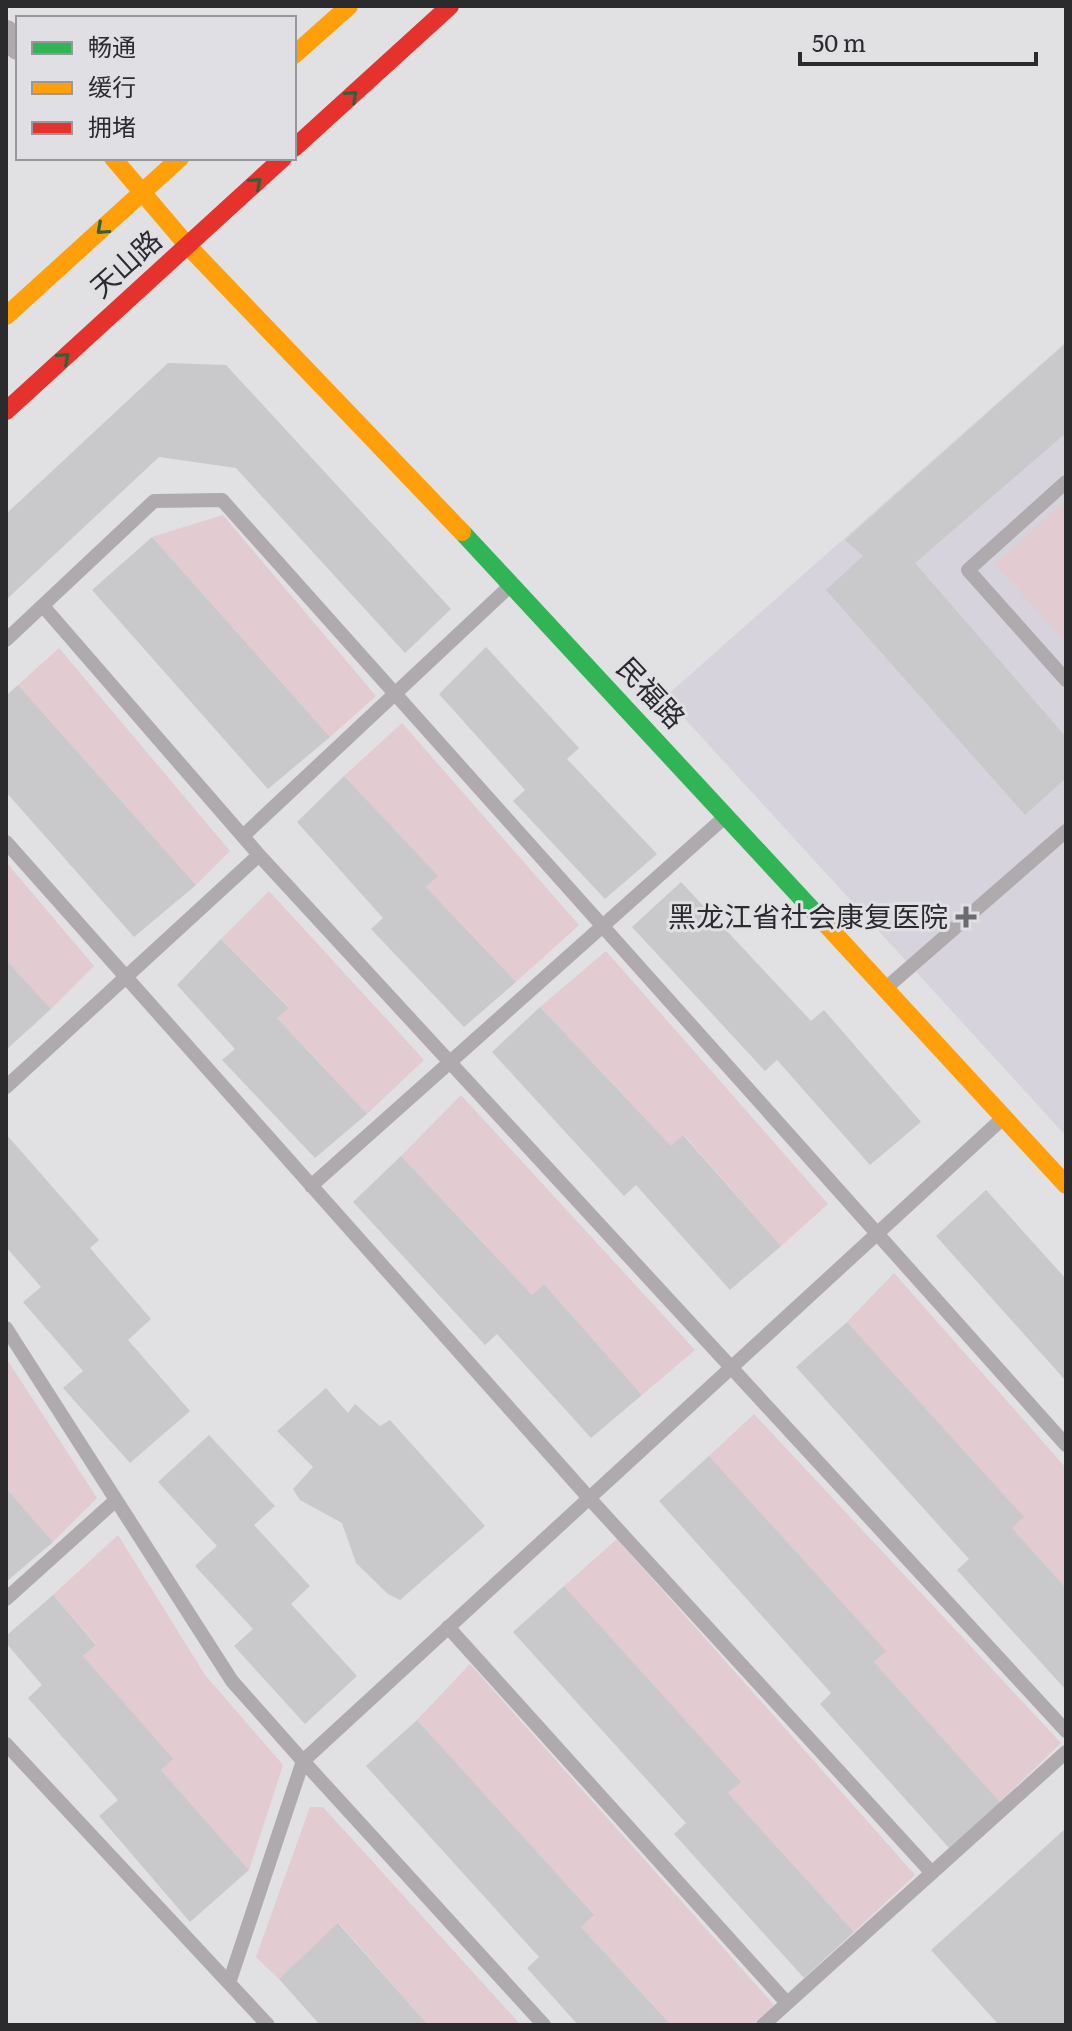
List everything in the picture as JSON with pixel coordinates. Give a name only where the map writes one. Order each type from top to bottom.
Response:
[{"type":"street","points":[[296,53],[349,6]]},
{"type":"street","points":[[296,146],[450,6]]},
{"type":"street","name":"民福路","points":[[115,160],[187,245],[512,584],[1066,1185]]},
{"type":"street","name":"天山路","points":[[6,316],[178,160]]},
{"type":"street","name":"天山路","points":[[6,411],[281,160]]},
{"type":"lane","points":[[1066,482],[968,570],[1066,680]]},
{"type":"lane","points":[[6,640],[154,501],[222,500],[1066,1445]]},
{"type":"lane","points":[[243,836],[512,584]]},
{"type":"lane","points":[[43,606],[259,855],[1066,1731]]},
{"type":"lane","points":[[311,1186],[726,815]]},
{"type":"lane","points":[[886,989],[1066,831]]},
{"type":"lane","points":[[6,842],[589,1498],[932,1873]]},
{"type":"lane","points":[[6,1087],[259,855]]},
{"type":"lane","points":[[229,1983],[303,1761],[1004,1117]]},
{"type":"lane","points":[[6,1328],[232,1681],[544,2025]]},
{"type":"lane","points":[[6,1599],[116,1500]]},
{"type":"lane","points":[[448,1627],[787,2003]]},
{"type":"lane","points":[[6,1744],[268,2025]]},
{"type":"lane","points":[[763,2025],[1066,1752]]},
{"type":"shaded area","name":"黑龙江省社会康复医院","points":[[1066,342],[1066,1136],[665,697]]},
{"type":"shaded area","points":[[1066,500],[1066,643],[995,564]]},
{"type":"shaded area","points":[[223,515],[376,696],[330,737],[152,537]]},
{"type":"shaded area","points":[[59,648],[230,851],[196,885],[18,685]]},
{"type":"shaded area","points":[[402,723],[579,925],[516,982],[426,887],[437,876],[344,776]]},
{"type":"shaded area","points":[[6,862],[94,966],[51,1009],[6,960]]},
{"type":"shaded area","points":[[269,891],[424,1060],[367,1114],[277,1018],[289,1007],[221,939]]},
{"type":"shaded area","points":[[606,951],[828,1204],[781,1246],[684,1135],[671,1146],[540,1007]]},
{"type":"shaded area","points":[[461,1095],[695,1350],[642,1395],[544,1284],[532,1295],[401,1156]]},
{"type":"shaded area","points":[[894,1273],[1066,1468],[1066,1588],[1012,1528],[1023,1517],[847,1322]]},
{"type":"shaded area","points":[[6,1358],[97,1498],[53,1542],[6,1488]]},
{"type":"shaded area","points":[[754,1414],[1061,1743],[1000,1802],[874,1662],[885,1651],[709,1456]]},
{"type":"shaded area","points":[[118,1535],[205,1675],[283,1765],[249,1870],[161,1770],[172,1759],[83,1656],[96,1644],[53,1595]]},
{"type":"shaded area","points":[[617,1539],[915,1875],[854,1932],[728,1793],[564,1586]]},
{"type":"shaded area","points":[[470,1664],[774,2005],[752,2025],[671,2025],[581,1927],[593,1915],[417,1720]]},
{"type":"shaded area","points":[[310,1807],[323,1807],[521,2025],[428,2025],[339,1923],[279,1979],[256,1957]]},
{"type":"building","points":[[1066,343],[1066,433],[915,563],[1066,737],[1066,778],[1025,815],[826,590],[863,556],[845,540]]},
{"type":"building","points":[[168,363],[226,365],[451,609],[405,653],[236,468],[159,457],[6,600],[6,514]]},
{"type":"building","points":[[152,537],[330,737],[268,789],[92,590]]},
{"type":"building","points":[[486,647],[579,748],[567,759],[657,854],[605,899],[513,801],[525,790],[439,694]]},
{"type":"building","points":[[18,685],[196,885],[134,937],[6,792],[6,696]]},
{"type":"building","points":[[344,776],[438,876],[426,887],[516,982],[464,1027],[371,929],[383,918],[297,822]]},
{"type":"building","points":[[681,882],[811,1021],[824,1010],[921,1122],[870,1165],[777,1060],[765,1071],[632,927]]},
{"type":"building","points":[[221,939],[289,1008],[277,1018],[367,1114],[315,1158],[222,1060],[235,1049],[177,985]]},
{"type":"building","points":[[6,960],[51,1009],[6,1050]]},
{"type":"building","points":[[540,1007],[671,1146],[683,1135],[781,1246],[730,1290],[636,1185],[624,1196],[492,1052]]},
{"type":"building","points":[[6,1134],[99,1240],[90,1248],[151,1319],[128,1340],[190,1411],[130,1463],[63,1388],[83,1371],[23,1302],[41,1287],[6,1247]]},
{"type":"building","points":[[401,1156],[532,1295],[544,1284],[642,1395],[591,1438],[497,1334],[485,1345],[353,1202]]},
{"type":"building","points":[[986,1190],[1066,1279],[1066,1381],[936,1236]]},
{"type":"building","points":[[847,1322],[1024,1517],[1012,1528],[1066,1588],[1066,1690],[957,1570],[969,1559],[796,1367]]},
{"type":"building","points":[[326,1388],[348,1413],[355,1404],[380,1426],[390,1420],[485,1526],[400,1600],[388,1594],[356,1563],[342,1523],[300,1500],[293,1489],[313,1467],[277,1431]]},
{"type":"building","points":[[209,1435],[275,1506],[254,1525],[310,1586],[291,1604],[357,1676],[305,1724],[234,1646],[253,1629],[195,1566],[217,1546],[158,1482]]},
{"type":"building","points":[[709,1456],[886,1651],[874,1662],[1000,1802],[949,1848],[820,1704],[831,1693],[659,1501]]},
{"type":"building","points":[[6,1488],[53,1542],[6,1582]]},
{"type":"building","points":[[564,1586],[741,1782],[728,1793],[854,1932],[804,1978],[674,1834],[686,1823],[513,1632]]},
{"type":"building","points":[[53,1595],[96,1645],[83,1656],[173,1759],[161,1770],[249,1870],[190,1922],[99,1816],[118,1800],[28,1698],[42,1685],[6,1643],[6,1636]]},
{"type":"building","points":[[417,1720],[594,1915],[581,1927],[671,2025],[578,2025],[527,1968],[539,1957],[366,1766]]},
{"type":"building","points":[[1066,1828],[1066,2025],[999,2025],[931,1950]]},
{"type":"building","points":[[338,1923],[428,2025],[320,2025],[279,1979]]},
{"type":"traffic: fast","points":[[462,532],[820,918]]},
{"type":"traffic: slow","points":[[296,53],[349,6]]},
{"type":"traffic: slow","points":[[115,160],[187,245],[462,532]]},
{"type":"traffic: slow","points":[[6,316],[178,160]]},
{"type":"traffic: slow","points":[[820,918],[1066,1185]]},
{"type":"traffic: jam","points":[[296,146],[450,6]]},
{"type":"traffic: jam","points":[[6,411],[281,160]]},
{"type":"place","name":"黑龙江省社会康复医院","points":[[966,917]]}]
